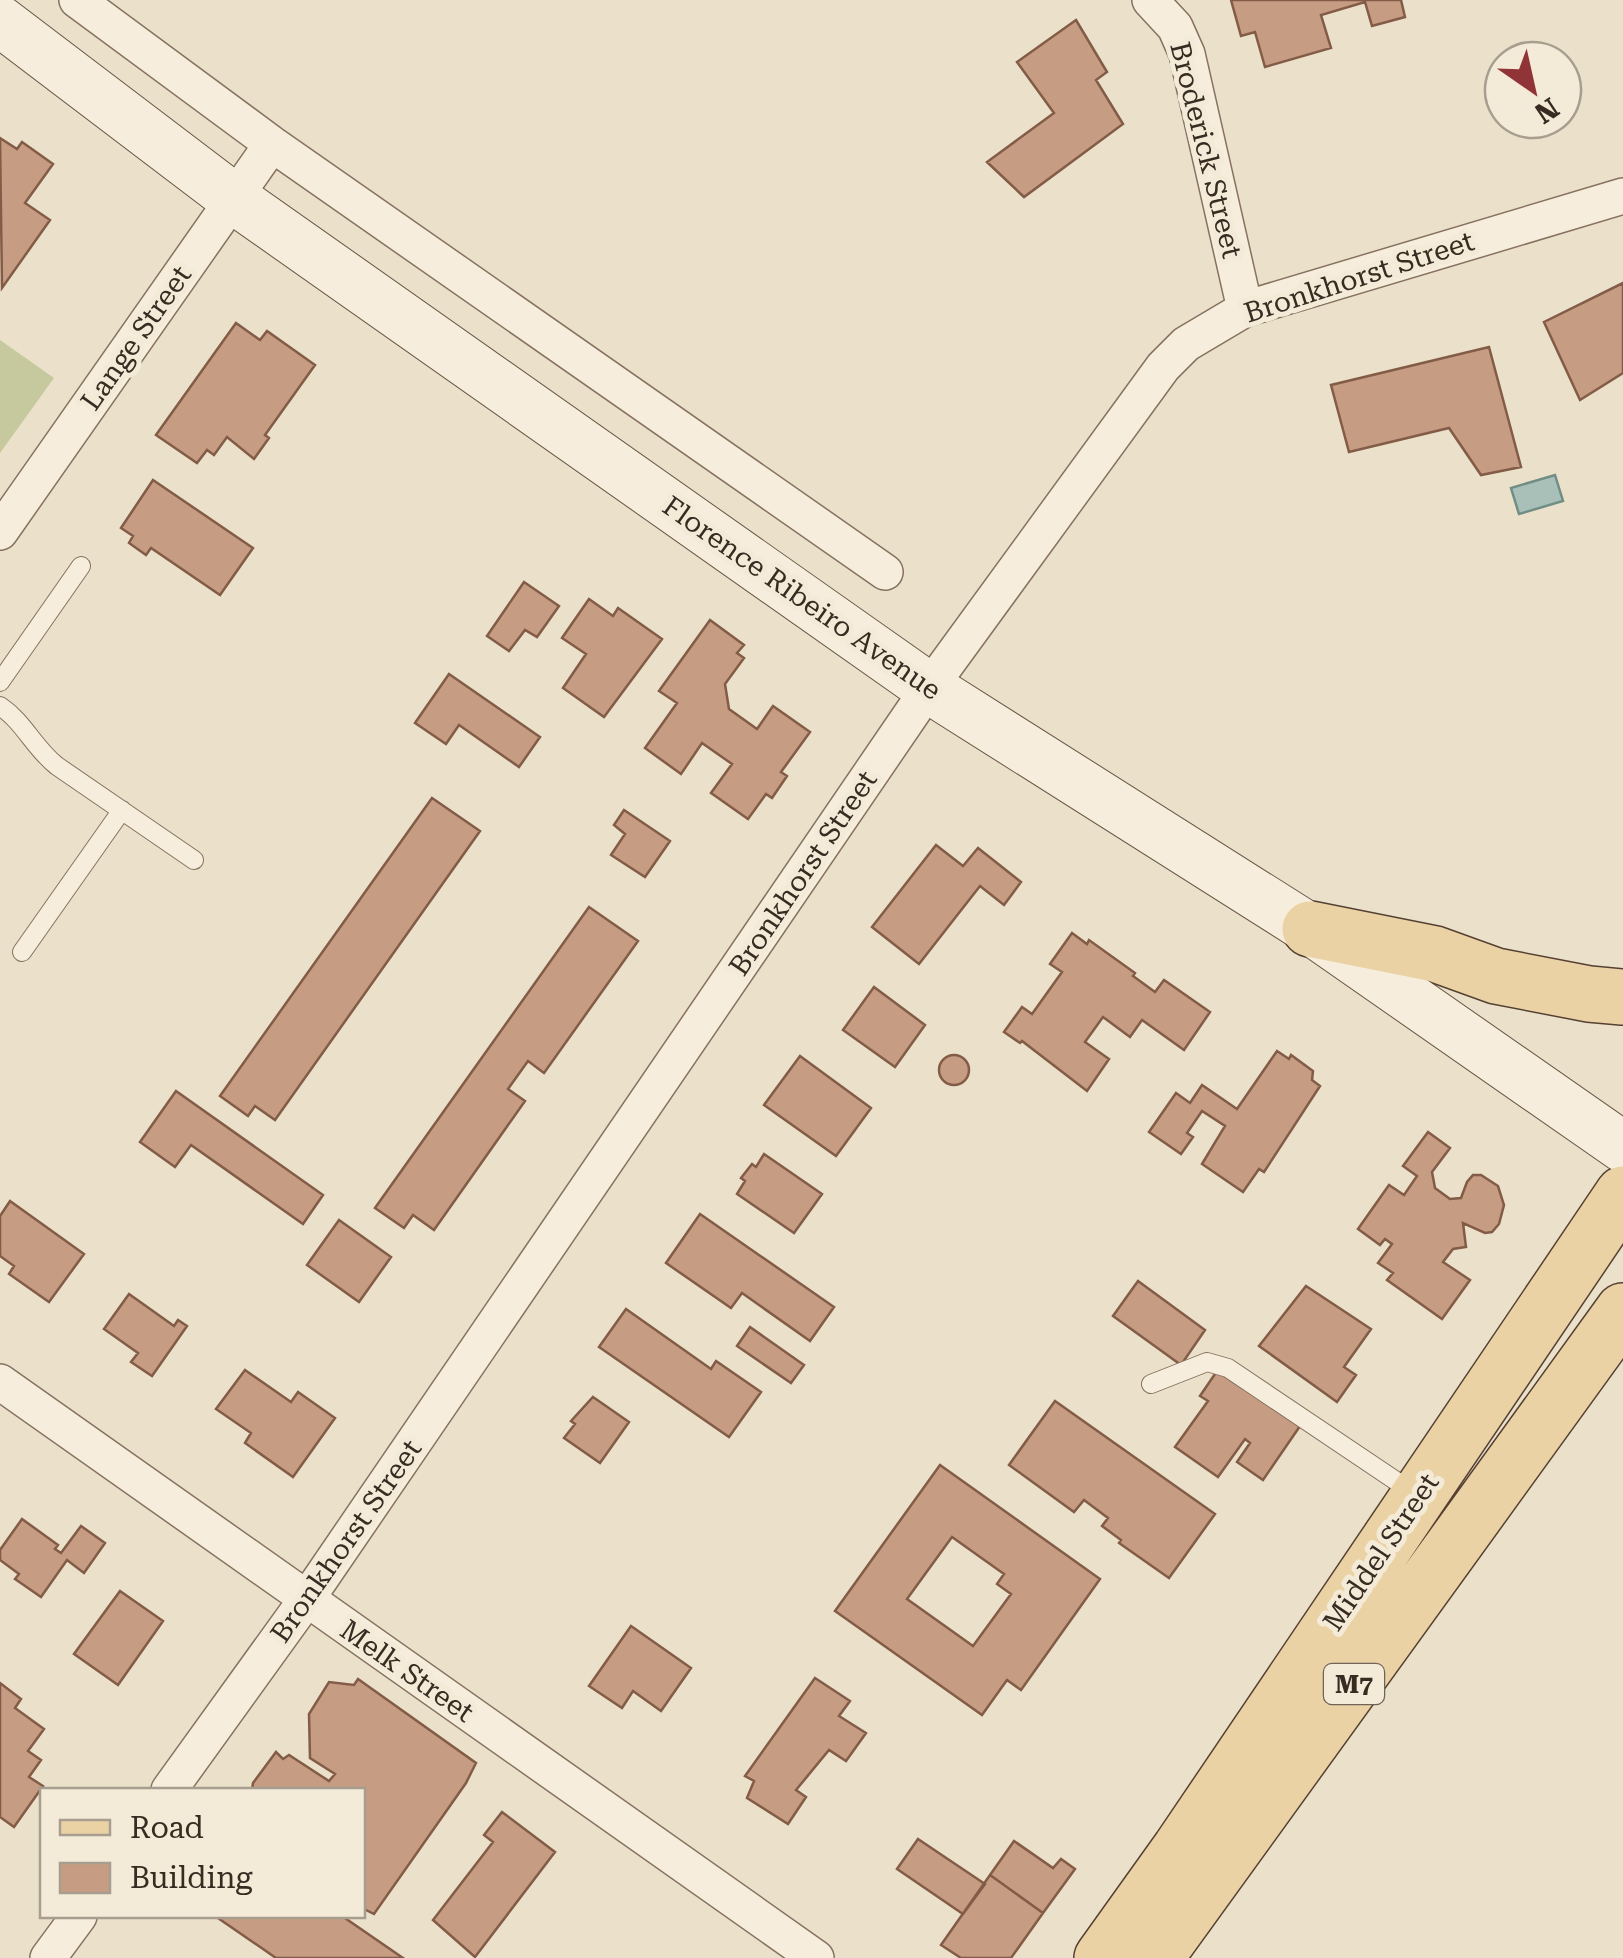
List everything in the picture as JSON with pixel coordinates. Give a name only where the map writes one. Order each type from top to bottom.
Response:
[{"type":"main road","name":"Florence Ribeiro Avenue","points":[[0,21],[233,198],[930,688],[1310,928],[1623,1146]]},
{"type":"main road","points":[[1310,928],[1435,954],[1496,976],[1623,997]]},
{"type":"main road","name":"Middel Street","points":[[1102,1958],[1191,1833],[1623,1194]]},
{"type":"main road","name":"Middel Street","points":[[1155,1958],[1623,1311]]},
{"type":"street","points":[[77,0],[272,144],[885,572]]},
{"type":"street","name":"Broderick Street","points":[[1150,0],[1175,27],[1187,54],[1245,309]]},
{"type":"street","name":"Lange Street","points":[[0,532],[272,144]]},
{"type":"street","name":"Bronkhorst Street","points":[[170,1788],[306,1600],[930,688],[1144,390],[1186,344],[1245,309],[1623,196]]},
{"type":"street","name":"Melk Street","points":[[0,1382],[816,1958]]},
{"type":"street","points":[[48,1958],[78,1918]]},
{"type":"lane","points":[[0,682],[81,566]]},
{"type":"lane","points":[[0,706],[25,728],[46,757],[194,860]]},
{"type":"lane","points":[[22,952],[122,810]]},
{"type":"lane","points":[[1151,1384],[1207,1362],[1228,1368],[1419,1496]]},
{"type":"green space","points":[[0,340],[54,378],[0,453]]},
{"type":"water","points":[[1555,475],[1563,501],[1519,514],[1511,488]]},
{"type":"building","points":[[1231,0],[1401,0],[1405,17],[1372,26],[1365,2],[1321,15],[1331,48],[1265,67],[1255,32],[1241,36]]},
{"type":"building","points":[[1076,20],[1107,72],[1096,80],[1123,124],[1024,197],[987,162],[1054,113],[1017,62]]},
{"type":"building","points":[[0,138],[17,149],[22,142],[53,164],[25,203],[50,220],[2,288]]},
{"type":"building","points":[[1623,283],[1623,373],[1580,400],[1544,322]]},
{"type":"building","points":[[236,323],[260,340],[267,331],[315,365],[265,435],[269,438],[254,459],[227,437],[214,455],[207,450],[197,463],[156,435]]},
{"type":"building","points":[[1489,347],[1521,467],[1481,475],[1449,428],[1349,452],[1331,385]]},
{"type":"building","points":[[153,480],[253,548],[220,595],[151,548],[146,555],[129,543],[133,536],[121,528]]},
{"type":"building","points":[[524,582],[559,606],[537,637],[525,630],[509,651],[487,636]]},
{"type":"building","points":[[589,599],[613,616],[618,608],[662,639],[604,717],[563,688],[586,654],[562,638]]},
{"type":"building","points":[[710,620],[744,645],[737,653],[744,658],[725,684],[729,709],[757,729],[773,706],[810,732],[781,772],[787,776],[772,798],[766,794],[748,819],[711,793],[732,764],[702,743],[681,774],[645,748],[677,703],[659,691]]},
{"type":"building","points":[[449,674],[540,737],[519,767],[459,725],[446,744],[415,723]]},
{"type":"building","points":[[432,798],[480,831],[275,1120],[255,1106],[248,1116],[220,1096]]},
{"type":"building","points":[[624,810],[670,841],[645,877],[611,855],[625,834],[614,825]]},
{"type":"building","points":[[936,845],[963,866],[978,848],[1021,882],[1004,905],[980,886],[919,964],[872,927]]},
{"type":"building","points":[[589,907],[638,941],[544,1073],[528,1061],[508,1089],[525,1101],[434,1230],[413,1215],[404,1228],[375,1208]]},
{"type":"building","points":[[1072,933],[1087,944],[1089,940],[1155,992],[1164,980],[1210,1012],[1184,1050],[1142,1020],[1130,1037],[1103,1017],[1085,1042],[1109,1059],[1087,1091],[1022,1041],[1004,1032],[1022,1007],[1032,1014],[1062,972],[1050,964]]},
{"type":"building","points":[[874,987],[925,1025],[895,1067],[843,1030]]},
{"type":"building","points":[[1277,1051],[1289,1059],[1291,1055],[1313,1071],[1312,1080],[1320,1086],[1264,1172],[1259,1169],[1243,1192],[1202,1164],[1225,1126],[1202,1111],[1187,1133],[1193,1137],[1181,1154],[1149,1132],[1176,1093],[1190,1103],[1202,1085],[1237,1109]]},
{"type":"building","points":[[954,1055],[964,1060],[969,1070],[964,1080],[954,1085],[944,1080],[939,1070],[944,1060]]},
{"type":"building","points":[[800,1056],[871,1108],[836,1156],[764,1105]]},
{"type":"building","points":[[176,1091],[323,1195],[303,1224],[191,1145],[175,1167],[140,1142]]},
{"type":"building","points":[[1428,1132],[1450,1148],[1432,1172],[1435,1188],[1450,1199],[1461,1198],[1473,1175],[1481,1175],[1498,1186],[1504,1205],[1499,1224],[1492,1232],[1485,1233],[1463,1223],[1466,1247],[1453,1249],[1443,1262],[1470,1280],[1442,1319],[1387,1280],[1393,1273],[1378,1263],[1392,1244],[1385,1239],[1380,1245],[1358,1229],[1389,1185],[1404,1195],[1417,1176],[1403,1166]]},
{"type":"building","points":[[764,1154],[822,1194],[794,1233],[737,1194],[745,1181],[741,1178],[752,1164],[756,1167]]},
{"type":"building","points":[[10,1201],[84,1254],[49,1302],[9,1274],[14,1266],[0,1256],[0,1216]]},
{"type":"building","points":[[700,1214],[834,1307],[810,1341],[742,1293],[731,1308],[666,1263]]},
{"type":"building","points":[[339,1220],[391,1257],[359,1302],[307,1265]]},
{"type":"building","points":[[1138,1281],[1205,1330],[1181,1365],[1113,1316]]},
{"type":"building","points":[[1306,1286],[1371,1329],[1344,1367],[1356,1375],[1337,1402],[1259,1346]]},
{"type":"building","points":[[129,1294],[174,1326],[178,1320],[187,1326],[152,1376],[131,1362],[138,1353],[104,1329]]},
{"type":"building","points":[[626,1309],[711,1369],[716,1361],[761,1392],[729,1437],[599,1347]]},
{"type":"building","points":[[750,1327],[804,1365],[791,1383],[737,1346]]},
{"type":"building","points":[[245,1370],[291,1402],[298,1392],[335,1418],[293,1477],[245,1443],[251,1433],[216,1409]]},
{"type":"building","points":[[1217,1371],[1300,1426],[1263,1480],[1237,1462],[1250,1443],[1245,1439],[1218,1477],[1175,1447],[1208,1401],[1200,1396]]},
{"type":"building","points":[[593,1397],[629,1422],[600,1463],[564,1438],[575,1424],[571,1421]]},
{"type":"building","points":[[1055,1401],[1215,1514],[1169,1578],[1119,1543],[1121,1540],[1102,1526],[1108,1518],[1084,1500],[1074,1512],[1009,1465]]},
{"type":"building","points":[[940,1465],[1100,1579],[1021,1690],[1007,1680],[982,1715],[835,1611]],"holes":[[[952,1537],[1004,1574],[997,1584],[1011,1594],[973,1646],[907,1599]]]},
{"type":"building","points":[[22,1519],[58,1545],[55,1549],[61,1553],[81,1526],[105,1543],[84,1573],[67,1560],[41,1597],[15,1579],[19,1574],[0,1560],[0,1550]]},
{"type":"building","points":[[120,1591],[163,1621],[118,1685],[74,1654]]},
{"type":"building","points":[[631,1626],[691,1668],[661,1711],[633,1691],[622,1708],[589,1686]]},
{"type":"building","points":[[815,1678],[850,1701],[839,1716],[866,1733],[846,1761],[829,1750],[796,1790],[806,1797],[788,1824],[747,1798],[754,1781],[745,1776]]},
{"type":"building","points":[[358,1679],[476,1763],[374,1914],[365,1910],[365,1788],[252,1788],[276,1752],[283,1759],[289,1755],[329,1781],[335,1774],[310,1758],[309,1714],[329,1682],[354,1685]]},
{"type":"building","points":[[0,1683],[21,1699],[15,1708],[44,1729],[28,1751],[41,1760],[29,1777],[43,1786],[14,1827],[0,1817]]},
{"type":"building","points":[[502,1812],[555,1852],[475,1957],[433,1920],[493,1842],[484,1835]]},
{"type":"building","points":[[918,1839],[985,1884],[963,1914],[897,1869]]},
{"type":"building","points":[[1014,1841],[1053,1868],[1061,1859],[1075,1869],[1043,1913],[990,1875]]},
{"type":"building","points":[[990,1875],[1043,1913],[1011,1958],[961,1958],[941,1945]]},
{"type":"building","points":[[218,1918],[345,1918],[403,1958],[276,1958]]}]
